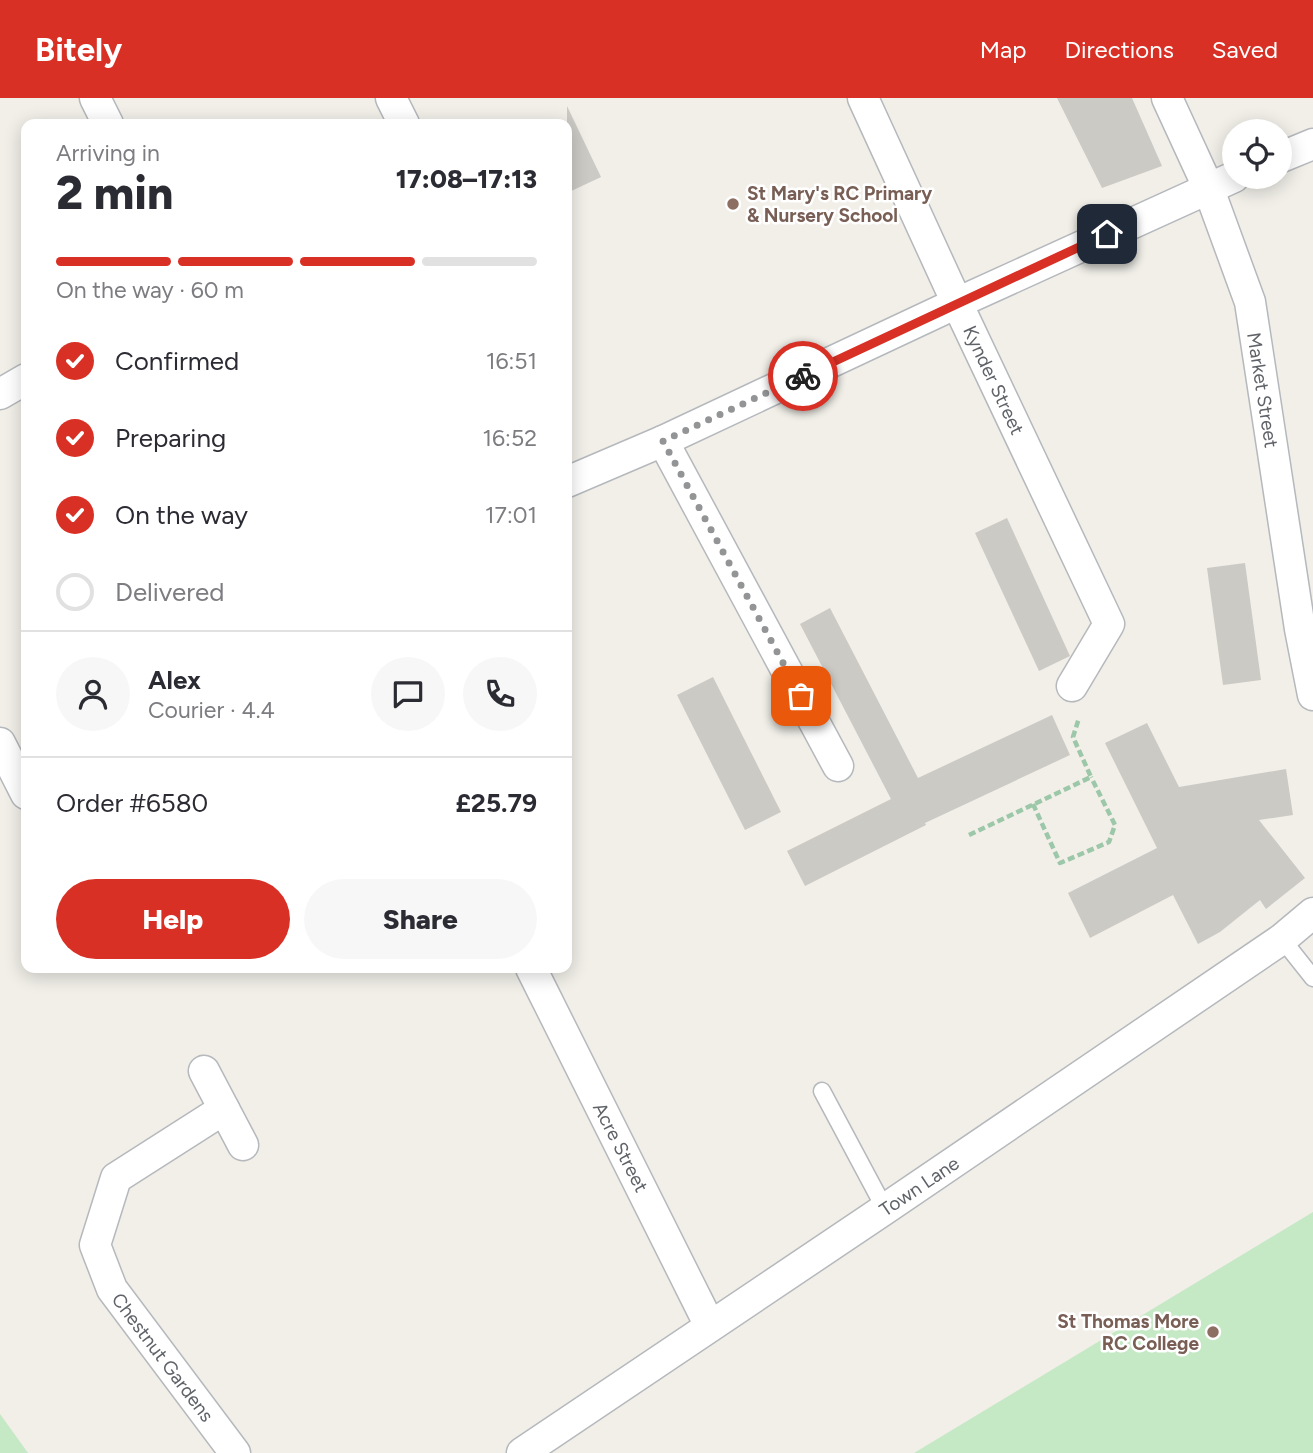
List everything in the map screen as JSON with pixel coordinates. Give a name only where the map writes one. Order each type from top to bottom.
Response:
[{"type":"street","points":[[94,98],[105,119]]},
{"type":"street","points":[[391,98],[402,119]]},
{"type":"street","name":"Kynder Street","points":[[863,98],[1109,624],[1072,686]]},
{"type":"street","name":"Market Street","points":[[1167,98],[1221,182],[1250,303],[1300,629],[1313,695]]},
{"type":"street","points":[[1292,153],[1313,144]]},
{"type":"street","points":[[572,471],[663,441],[1221,182]]},
{"type":"street","points":[[0,394],[21,382]]},
{"type":"street","points":[[663,441],[838,766]]},
{"type":"street","points":[[0,743],[21,784]]},
{"type":"street","name":"Town Lane","points":[[522,1453],[1282,939],[1313,913]]},
{"type":"street","name":"Acre Street","points":[[534,973],[710,1326]]},
{"type":"street","points":[[204,1071],[243,1144]]},
{"type":"street","name":"Chestnut Gardens","points":[[224,1109],[116,1178],[95,1245],[112,1289],[234,1453]]},
{"type":"lane","points":[[1282,939],[1313,978]]},
{"type":"lane","points":[[822,1091],[885,1209]]},
{"type":"path","points":[[1032,804],[1060,863],[1109,842],[1115,825],[1073,737],[1082,707],[1072,686]]},
{"type":"path","points":[[968,835],[1091,776]]},
{"type":"green space","name":"St Thomas More RC College","points":[[1313,1212],[1313,1453],[914,1453]]},
{"type":"green space","points":[[0,1414],[28,1453],[0,1453]]},
{"type":"building","points":[[1057,98],[1132,98],[1162,166],[1102,188]]},
{"type":"building","points":[[567,106],[601,177],[572,191],[572,119],[567,119]]},
{"type":"building","points":[[1007,518],[1070,656],[1039,671],[975,533]]},
{"type":"building","points":[[1245,563],[1261,680],[1223,685],[1207,568]]},
{"type":"building","points":[[830,608],[918,778],[1052,715],[1070,755],[925,823],[926,825],[805,886],[787,851],[891,799],[800,624]]},
{"type":"building","points":[[713,677],[781,812],[745,830],[677,695]]},
{"type":"building","points":[[1147,723],[1179,787],[1286,769],[1293,815],[1259,820],[1305,878],[1266,909],[1260,900],[1220,932],[1198,944],[1173,895],[1090,938],[1068,893],[1157,848],[1105,743]]},
{"type":"way so far","points":[[801,696],[663,441],[803,376]]},
{"type":"place","name":"St Mary's RC Primary & Nursery School","points":[[733,204]]},
{"type":"place","name":"St Thomas More RC College","points":[[1213,1332]]},
{"type":"route","points":[[803,376],[1107,234]]}]
